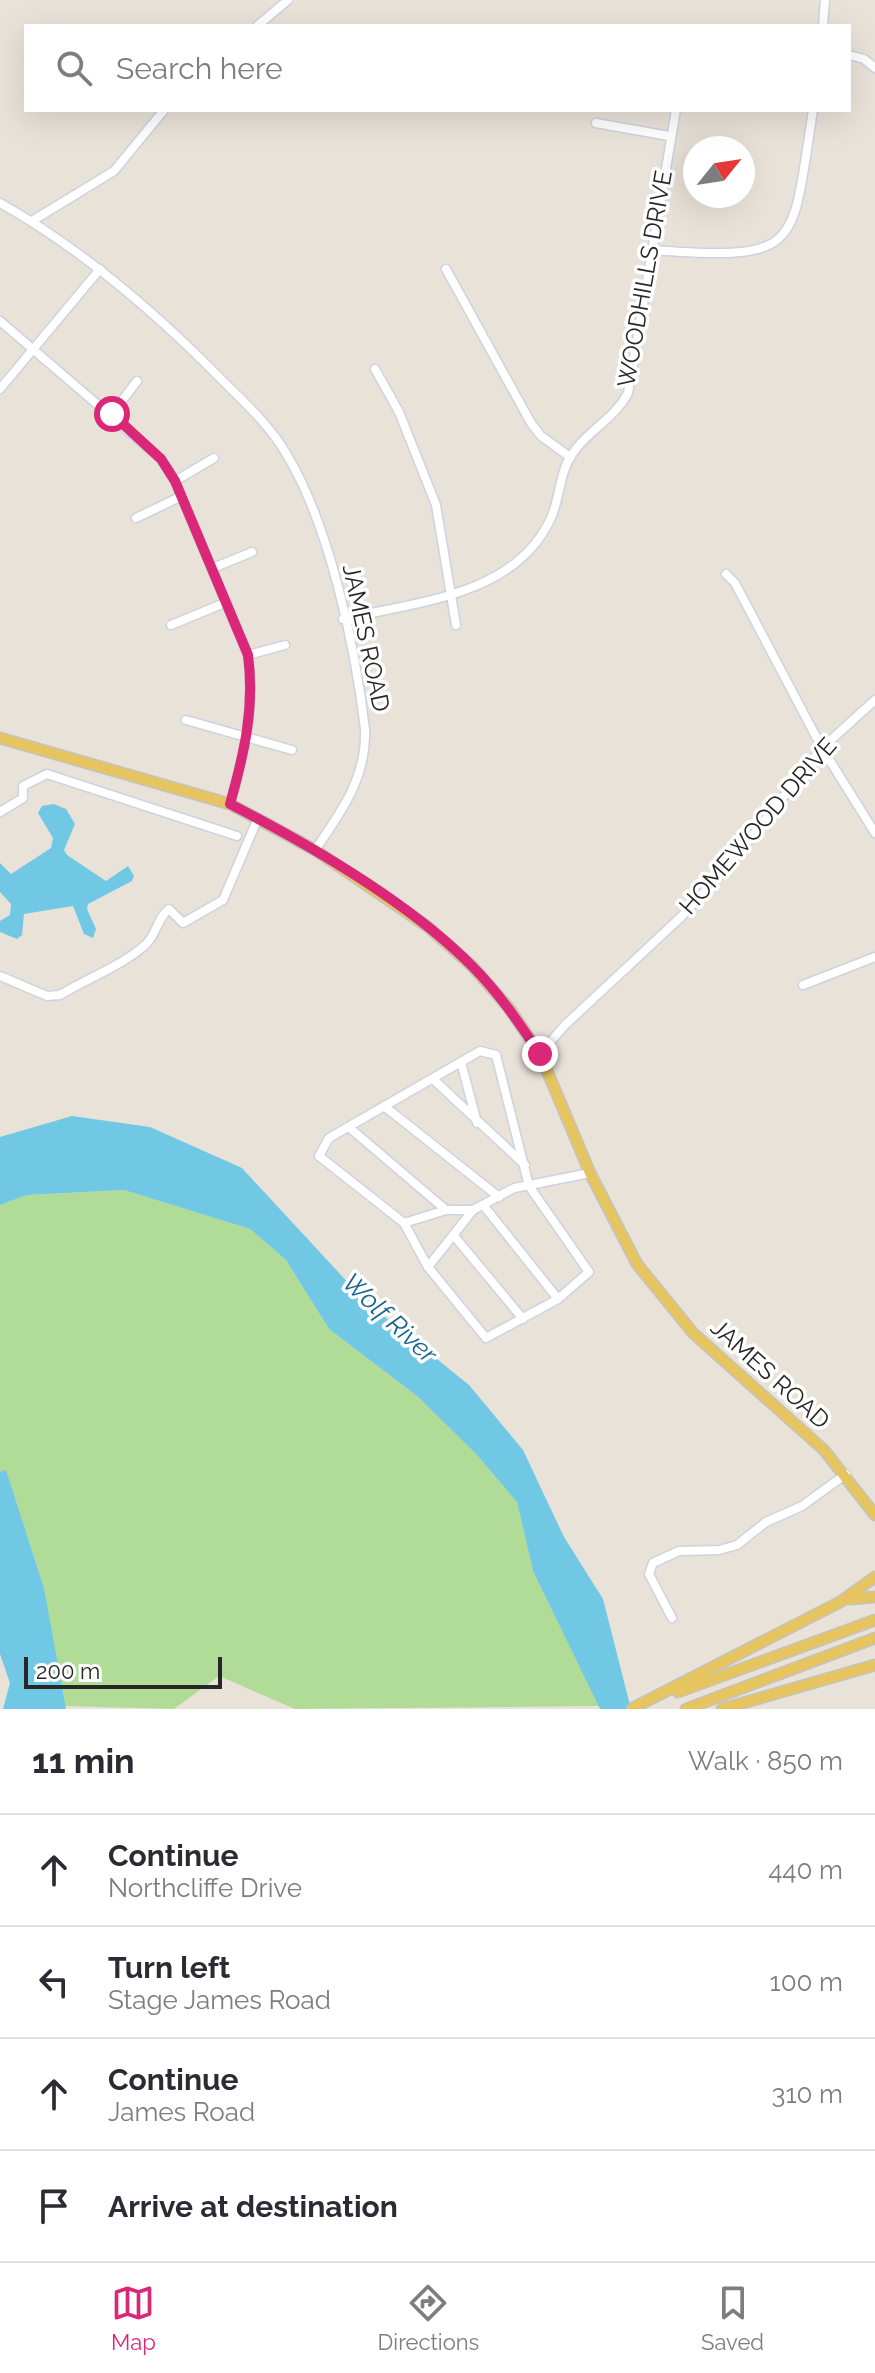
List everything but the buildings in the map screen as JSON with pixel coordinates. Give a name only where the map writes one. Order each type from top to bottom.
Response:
[{"type":"main road","points":[[0,738],[230,804],[315,850]]},
{"type":"main road","name":"JAMES ROAD","points":[[315,850],[428,927],[472,966],[509,1008],[540,1054],[590,1173],[637,1264],[663,1299],[731,1370],[802,1426],[846,1474],[875,1515]]},
{"type":"main road","points":[[717,1672],[840,1602],[875,1577]]},
{"type":"main road","points":[[840,1602],[875,1597]]},
{"type":"main road","points":[[631,1708],[717,1672],[875,1620]]},
{"type":"main road","points":[[686,1709],[875,1638]]},
{"type":"main road","points":[[726,1708],[875,1665]]},
{"type":"street","points":[[259,24],[288,0]]},
{"type":"street","points":[[823,24],[825,0]]},
{"type":"street","points":[[851,56],[864,59],[875,68]]},
{"type":"street","points":[[32,221],[114,171],[162,112]]},
{"type":"street","name":"WOODHILLS DRIVE","points":[[343,619],[479,585],[509,571],[533,547],[551,519],[570,457],[584,440],[618,412],[628,393],[675,112]]},
{"type":"street","points":[[651,250],[721,255],[775,245],[789,230],[797,213],[813,112]]},
{"type":"street","points":[[596,123],[669,136]]},
{"type":"street","name":"JAMES ROAD","points":[[0,203],[32,221],[100,269],[171,328],[277,440],[314,515],[362,703],[365,753],[358,781],[315,850]]},
{"type":"street","points":[[0,389],[100,269]]},
{"type":"street","points":[[446,269],[531,423],[541,436],[570,457]]},
{"type":"street","points":[[0,321],[112,414],[161,459],[175,481],[248,655],[252,684],[248,737],[230,804]]},
{"type":"street","points":[[375,369],[399,412],[436,505],[456,625]]},
{"type":"street","points":[[112,414],[137,381]]},
{"type":"street","points":[[175,481],[214,458]]},
{"type":"street","points":[[136,518],[182,496]]},
{"type":"street","points":[[213,568],[252,552]]},
{"type":"street","points":[[726,574],[735,583],[822,748],[875,833]]},
{"type":"street","points":[[171,625],[227,602]]},
{"type":"street","points":[[248,655],[285,645]]},
{"type":"street","name":"HOMEWOOD DRIVE","points":[[540,1054],[564,1026],[713,882],[822,748],[875,700]]},
{"type":"street","points":[[186,720],[292,750]]},
{"type":"street","points":[[0,812],[23,798],[23,786],[47,774],[237,836]]},
{"type":"street","points":[[0,976],[47,996],[60,995],[145,946],[157,929],[161,915],[169,909],[183,923],[206,912],[223,900],[258,818]]},
{"type":"street","points":[[803,985],[875,957]]},
{"type":"street","points":[[480,1051],[496,1055],[529,1186],[589,1272],[558,1299],[486,1338],[428,1267],[404,1223],[319,1156],[329,1138],[351,1129],[384,1106],[461,1062],[480,1051]]},
{"type":"street","points":[[461,1062],[478,1124]]},
{"type":"street","points":[[433,1079],[525,1165]]},
{"type":"street","points":[[384,1106],[499,1197]]},
{"type":"street","points":[[351,1129],[446,1210]]},
{"type":"street","points":[[404,1223],[446,1210],[473,1210],[514,1188],[590,1173]]},
{"type":"street","points":[[484,1206],[558,1299]]},
{"type":"street","points":[[428,1267],[455,1237],[473,1210]]},
{"type":"street","points":[[455,1237],[523,1319]]},
{"type":"street","points":[[672,1618],[649,1574],[653,1563],[679,1551],[719,1550],[737,1545],[766,1522],[802,1506],[846,1474]]},
{"type":"green space","points":[[124,1190],[250,1229],[286,1260],[329,1329],[417,1396],[476,1454],[517,1502],[533,1571],[599,1706],[295,1709],[219,1676],[174,1709],[63,1706],[44,1588],[6,1471],[0,1472],[0,1205],[27,1195]]},
{"type":"water","points":[[54,804],[66,809],[75,824],[64,850],[67,855],[106,881],[128,866],[134,876],[132,881],[88,904],[87,909],[96,929],[93,938],[84,934],[73,906],[24,914],[22,935],[17,939],[0,932],[0,921],[10,915],[11,904],[0,892],[0,863],[11,874],[51,848],[53,838],[38,813],[42,806]]},
{"type":"water","points":[[72,1116],[150,1127],[242,1168],[365,1301],[469,1385],[523,1450],[564,1537],[603,1599],[631,1709],[600,1709],[533,1571],[517,1502],[476,1454],[417,1396],[329,1329],[286,1260],[250,1229],[124,1190],[27,1195],[0,1205],[0,1137]]},
{"type":"water","points":[[6,1470],[44,1588],[66,1709],[3,1709],[10,1683],[0,1654],[0,1472]]},
{"type":"route","points":[[112,414],[161,459],[175,481],[248,655],[252,684],[248,737],[230,804],[315,850],[428,927],[472,966],[509,1008],[540,1054]]},
{"type":"water label","name":"Wolf River","points":[[390,1318]]}]
